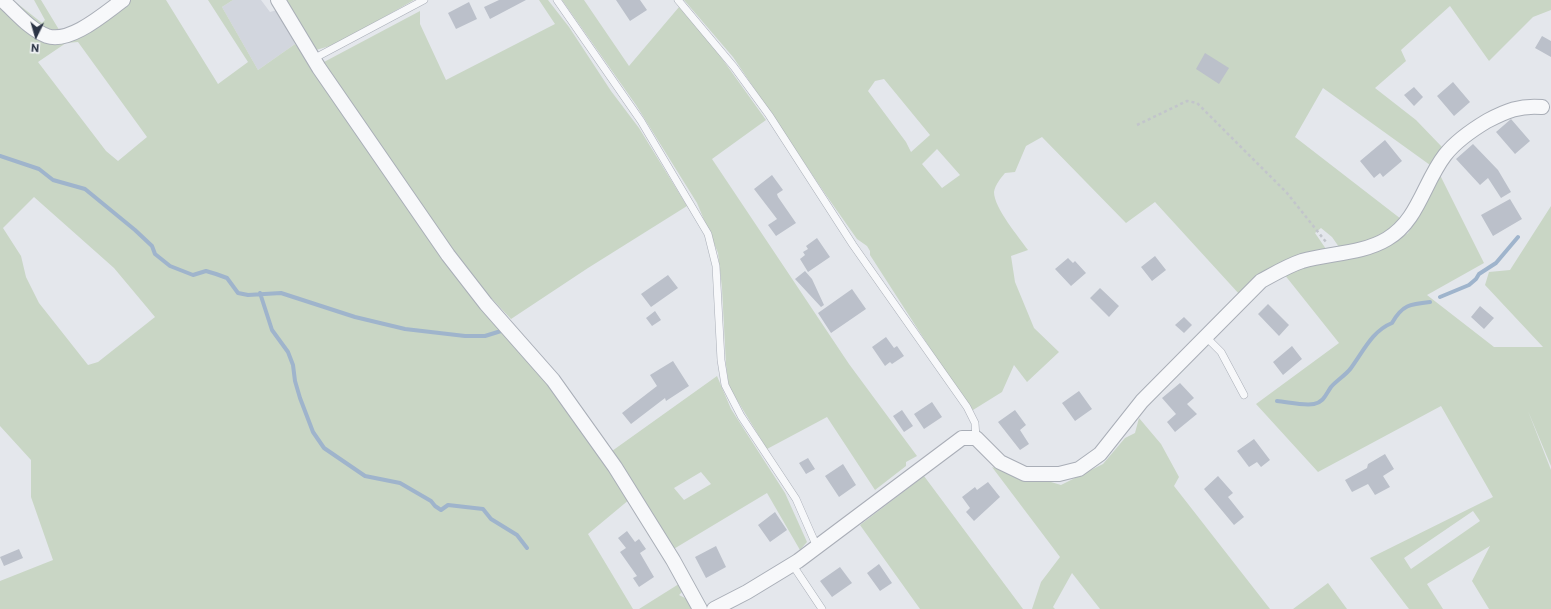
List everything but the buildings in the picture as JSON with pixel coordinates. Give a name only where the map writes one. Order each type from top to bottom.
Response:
[{"type":"street","points":[[2,0],[32,27],[53,38],[65,36],[77,31],[122,0]]},
{"type":"street","points":[[278,0],[314,59],[448,256],[486,304],[553,380],[596,440],[669,554],[700,609]]},
{"type":"street","points":[[714,609],[747,592],[817,547],[962,438],[976,438],[1000,462],[1025,474],[1060,474],[1079,469],[1100,454],[1142,400],[1261,281],[1282,269],[1302,261],[1370,246],[1386,240],[1406,223],[1445,156],[1458,141],[1504,112],[1518,107],[1546,108]]},
{"type":"lane","points":[[314,59],[424,0]]},
{"type":"lane","points":[[558,0],[641,121],[708,234],[716,266],[721,360],[726,385],[741,416],[796,499],[817,547]]},
{"type":"lane","points":[[678,0],[734,67],[769,115],[853,245],[967,407],[975,423],[976,438]]},
{"type":"lane","points":[[1206,337],[1221,352],[1244,396]]},
{"type":"lane","points":[[792,564],[822,609]]},
{"type":"path","points":[[1137,125],[1187,101],[1197,104],[1287,193],[1336,254]]},
{"type":"shaded area","points":[[233,0],[261,0],[270,12],[277,10],[295,44],[258,70],[222,7]]},
{"type":"green space","points":[[8,0],[13,0],[42,23],[45,20],[34,0],[41,0],[61,33],[50,33]]},
{"type":"green space","points":[[130,0],[166,0],[218,84],[248,62],[208,0],[233,0],[222,7],[258,70],[295,44],[554,391],[630,499],[588,534],[633,609],[0,609],[0,581],[53,560],[31,497],[31,460],[0,426],[0,8],[41,40],[94,28]],"holes":[[[78,42],[147,137],[118,161],[106,151],[38,62],[66,43]],[[34,197],[114,268],[155,317],[98,362],[88,365],[39,303],[26,277],[21,256],[3,228]]]},
{"type":"green space","points":[[285,0],[414,0],[337,44],[316,50]]},
{"type":"green space","points":[[539,0],[548,0],[569,27],[611,91],[639,128],[687,206],[588,268],[511,319],[475,281],[444,240],[326,68],[324,62],[420,11],[420,24],[446,80],[555,24]]},
{"type":"green space","points":[[562,0],[584,0],[629,66],[679,7],[713,46],[766,120],[712,159],[849,364],[917,456],[906,462],[906,466],[875,490],[827,417],[767,449],[729,387],[718,253],[697,203],[636,105]]},
{"type":"green space","points":[[684,0],[1551,0],[1551,10],[1533,17],[1489,61],[1450,6],[1401,50],[1406,61],[1375,88],[1416,120],[1442,147],[1430,165],[1323,88],[1295,137],[1401,219],[1389,233],[1354,245],[1339,247],[1332,237],[1321,228],[1315,233],[1326,249],[1240,295],[1155,202],[1126,223],[1042,137],[1026,146],[1015,172],[1005,173],[997,184],[994,192],[995,199],[1002,214],[1028,250],[1011,256],[1015,282],[1034,328],[1059,352],[1027,382],[1014,365],[1002,392],[973,410],[937,359],[870,255],[870,251],[867,246],[857,239],[733,57]],"holes":[[[884,79],[930,135],[911,152],[906,142],[868,91],[875,81]],[[937,149],[960,175],[942,188],[922,164]]]},
{"type":"green space","points":[[1440,175],[1484,263],[1427,295],[1494,347],[1543,347],[1485,285],[1489,272],[1510,270],[1551,206],[1551,466],[1528,411],[1551,470],[1551,609],[1489,609],[1472,581],[1490,546],[1427,584],[1443,609],[1409,609],[1370,558],[1493,497],[1441,406],[1318,472],[1256,404],[1339,343],[1284,274],[1313,264],[1393,243],[1408,233],[1426,203]],"holes":[[[1473,511],[1480,521],[1411,569],[1404,558]]]},
{"type":"green space","points":[[717,376],[731,409],[785,493],[807,542],[800,550],[767,493],[672,550],[628,474],[612,451]],"holes":[[[701,472],[711,484],[684,500],[674,488]]]},
{"type":"green space","points":[[1139,418],[1161,444],[1179,477],[1174,486],[1270,609],[1100,609],[1072,573],[1053,607],[1055,609],[1032,609],[1041,582],[1060,557],[992,467],[1029,480],[1041,479],[1061,485],[1103,464],[1125,438],[1135,433]]},
{"type":"green space","points":[[924,476],[1023,609],[920,609],[860,525]]},
{"type":"green space","points":[[682,582],[686,588],[679,595],[689,600],[691,609],[639,609]]},
{"type":"green space","points":[[1328,583],[1347,609],[1293,609]]},
{"type":"waterway","points":[[0,156],[39,169],[53,180],[85,189],[135,230],[152,246],[155,254],[170,266],[193,275],[206,271],[227,278],[238,293],[248,295],[281,293],[355,317],[405,329],[465,336],[485,336],[501,331]]},
{"type":"waterway","points":[[1440,297],[1469,285],[1479,274],[1496,263],[1518,237]]},
{"type":"waterway","points":[[260,293],[272,330],[288,352],[293,365],[295,381],[300,398],[313,432],[324,448],[365,476],[400,483],[431,501],[441,510],[448,505],[483,509],[491,519],[517,535],[527,548]]},
{"type":"waterway","points":[[1277,401],[1306,405],[1317,403],[1324,397],[1331,387],[1349,371],[1368,342],[1379,331],[1392,323],[1399,312],[1407,306],[1430,302]]}]
